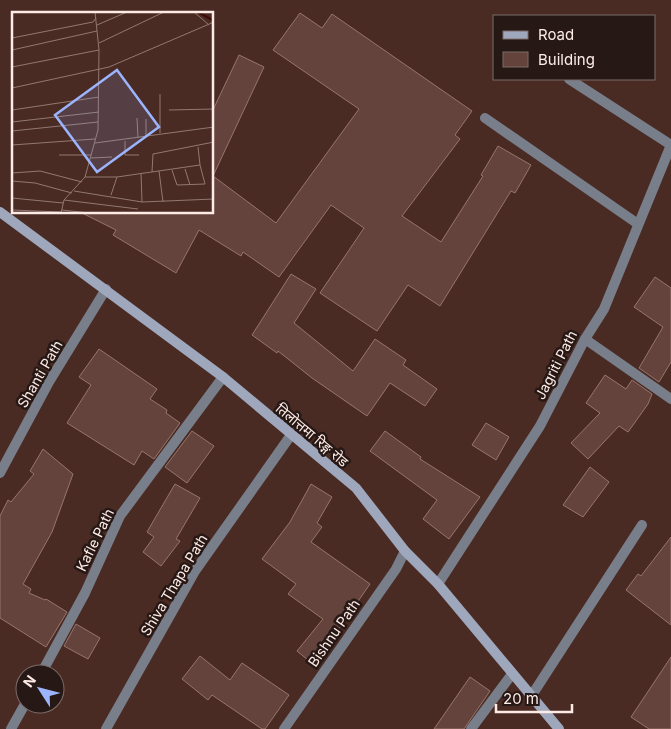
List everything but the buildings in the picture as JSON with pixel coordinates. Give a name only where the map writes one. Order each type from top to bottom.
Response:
[{"type":"street","points":[[571,80],[671,145]]},
{"type":"street","points":[[485,118],[638,224]]},
{"type":"street","name":"Jagriti Path","points":[[438,584],[540,426],[585,339],[604,309],[671,145]]},
{"type":"street","name":"तिलोत्तमा रिङ्ग रोड","points":[[0,212],[223,377],[356,488],[405,551],[438,584],[559,729]]},
{"type":"street","name":"Shanti Path","points":[[0,473],[49,382],[106,289]]},
{"type":"street","points":[[585,339],[671,399]]},
{"type":"street","name":"Kafle Path","points":[[46,664],[85,593],[120,516],[223,377]]},
{"type":"street","name":"Shiva Thapa Path","points":[[106,729],[195,571],[291,435]]},
{"type":"street","points":[[532,696],[642,525]]},
{"type":"street","name":"Bishnu Path","points":[[284,729],[396,569],[405,551]]},
{"type":"street","points":[[471,729],[512,674]]},
{"type":"street","points":[[11,729],[19,714]]}]
